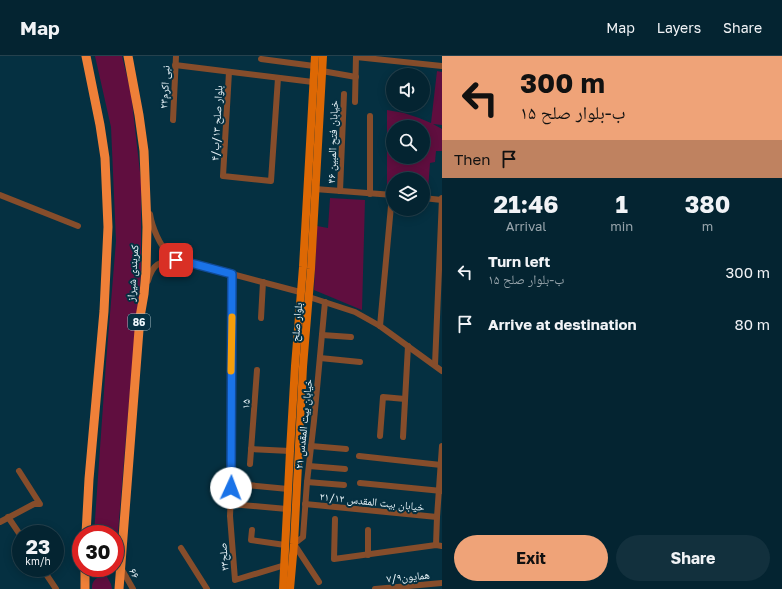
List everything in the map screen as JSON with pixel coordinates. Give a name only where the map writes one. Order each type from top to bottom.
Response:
[{"type":"highway","points":[[86,56],[100,125],[104,158],[108,227],[104,311],[89,479],[86,525]]},
{"type":"highway","name":"کمربندی شیراز","points":[[124,528],[140,317],[144,294],[147,228],[144,150],[128,56]]},
{"type":"highway","points":[[85,577],[85,589]]},
{"type":"highway","name":"کمربندی شیراز","points":[[119,589],[120,577]]},
{"type":"main road","name":"بلوار صلح","points":[[283,589],[284,566],[290,544],[287,509],[290,451],[299,366],[309,297],[311,269],[315,189],[313,148],[313,82],[315,56]]},
{"type":"main road","name":"بلوار صلح","points":[[290,589],[290,544],[299,366],[300,292],[323,56]]},
{"type":"street","name":"نبی اکرم۲۳","points":[[172,120],[176,56]]},
{"type":"street","points":[[355,102],[356,56],[442,66]]},
{"type":"street","points":[[261,59],[275,58],[314,66]]},
{"type":"street","points":[[175,65],[313,82]]},
{"type":"street","points":[[322,71],[356,77]]},
{"type":"street","name":"بلوار صلح ۱۳/ب/۴","points":[[229,72],[223,176],[271,181],[278,78]]},
{"type":"street","name":"خیابان فتح المبین ۴۶","points":[[340,191],[344,94]]},
{"type":"street","points":[[370,116],[370,194]]},
{"type":"street","points":[[315,189],[386,195]]},
{"type":"street","points":[[0,194],[78,226]]},
{"type":"street","points":[[146,196],[151,220],[159,240],[168,254],[176,260]]},
{"type":"street","points":[[430,198],[442,199],[435,365]]},
{"type":"street","points":[[380,326],[391,216]]},
{"type":"street","points":[[144,294],[149,278],[155,267],[162,262],[176,260],[300,292]]},
{"type":"street","points":[[232,274],[232,466],[230,504],[287,509]]},
{"type":"street","points":[[261,318],[263,282]]},
{"type":"street","points":[[309,297],[355,312],[380,326],[435,365],[442,372]]},
{"type":"street","name":"خیابان بیت المقدس ۲۱","points":[[290,544],[303,537],[325,302]]},
{"type":"street","points":[[322,335],[351,338]]},
{"type":"street","points":[[403,437],[408,346]]},
{"type":"street","points":[[320,358],[360,362]]},
{"type":"street","name":"۱۵","points":[[250,464],[257,370]]},
{"type":"street","points":[[380,436],[383,398],[405,400]]},
{"type":"street","points":[[311,446],[346,449]]},
{"type":"street","points":[[335,518],[334,559],[439,545],[437,517],[441,490],[442,446]]},
{"type":"street","points":[[251,449],[290,451]]},
{"type":"street","points":[[359,456],[441,465]]},
{"type":"street","points":[[309,466],[345,469]]},
{"type":"street","points":[[0,522],[34,504],[40,504],[19,471]]},
{"type":"street","points":[[307,482],[344,485]]},
{"type":"street","points":[[360,483],[441,490]]},
{"type":"street","points":[[237,484],[288,489]]},
{"type":"street","name":"صلح۲۳","points":[[230,504],[230,528],[235,580],[284,566]]},
{"type":"street","name":"خیابان بیت المقدس ۲۱/۱۲","points":[[306,504],[437,517]]},
{"type":"street","points":[[8,517],[13,525]]},
{"type":"street","points":[[252,530],[251,540],[290,544],[319,582]]},
{"type":"street","points":[[368,530],[368,555]]},
{"type":"street","points":[[181,548],[207,589]]},
{"type":"street","name":"۶۶","points":[[124,573],[133,589]]},
{"type":"street","points":[[48,577],[56,589]]},
{"type":"street","name":"همایون۷/۹","points":[[375,589],[442,583]]},
{"type":"shaded area","points":[[95,56],[122,56],[131,93],[141,181],[141,273],[119,525],[95,525],[116,241],[111,127]]},
{"type":"shaded area","points":[[437,71],[442,72],[442,125],[433,124],[442,129],[442,151],[436,151],[435,162],[430,163],[430,123]]},
{"type":"shaded area","points":[[387,112],[404,113],[424,120],[387,120]]},
{"type":"shaded area","points":[[387,164],[430,164],[429,172],[387,172]]},
{"type":"shaded area","points":[[330,198],[365,200],[362,310],[314,290],[317,226],[328,228]]},
{"type":"shaded area","points":[[99,577],[107,577],[112,589],[92,589],[93,583]]},
{"type":"slow traffic","points":[[231,371],[232,317]]},
{"type":"route","points":[[176,260],[232,274],[231,488]]}]
